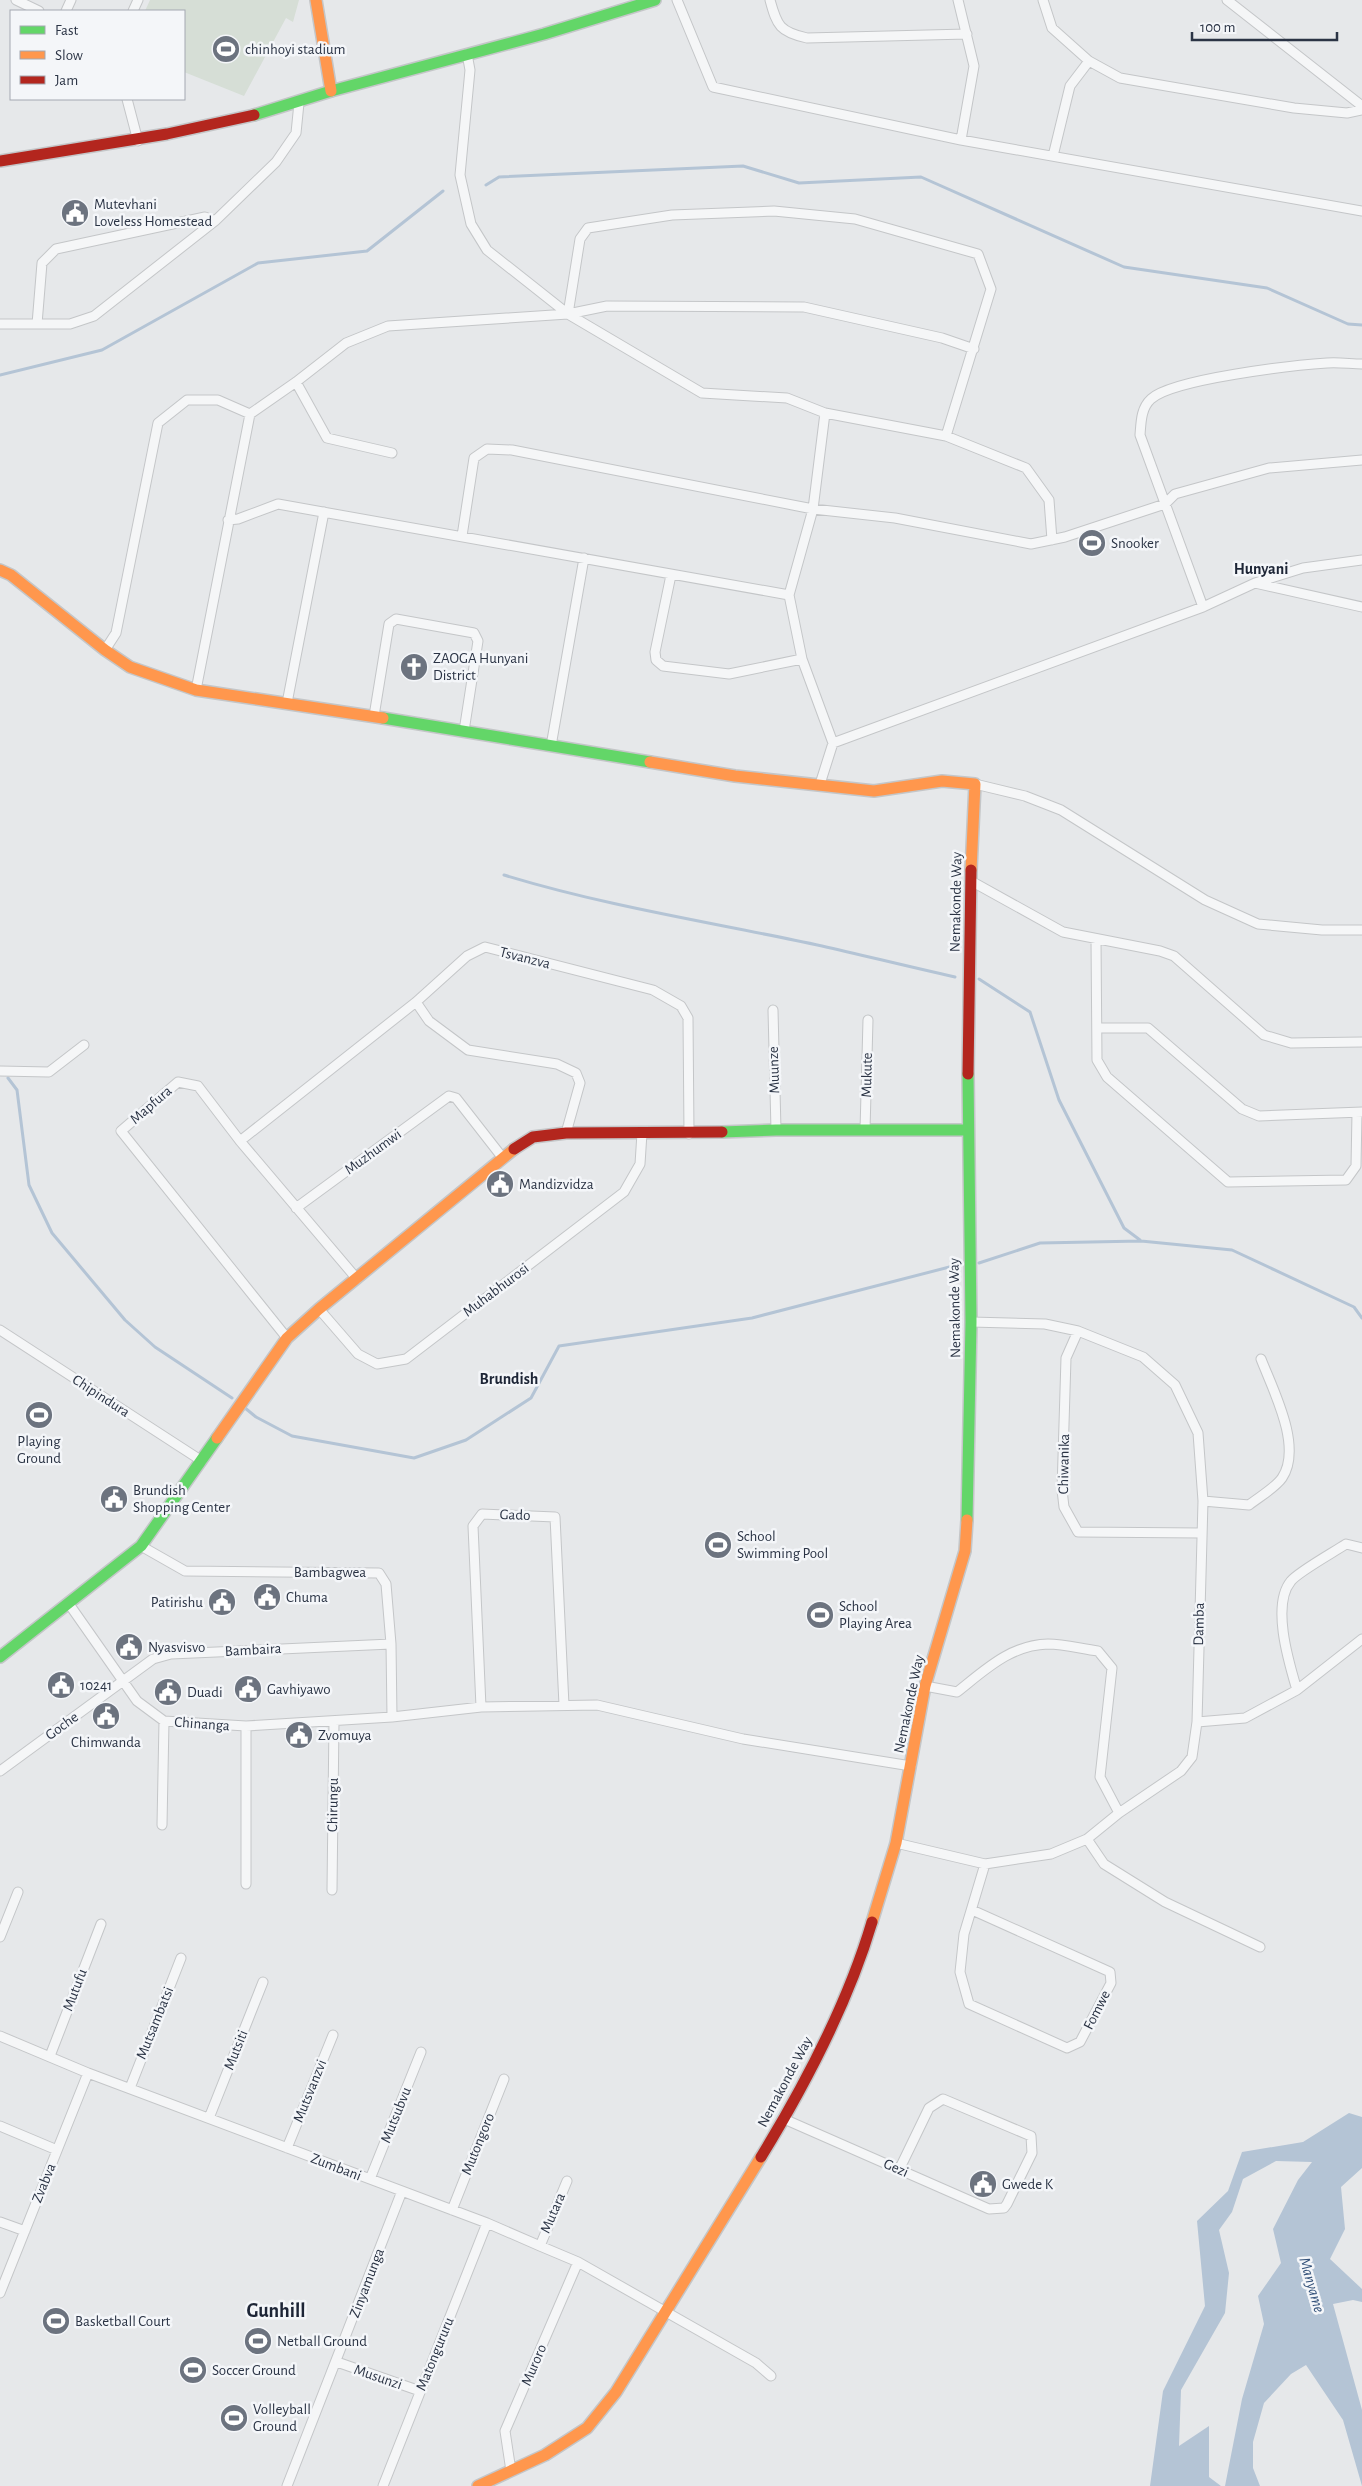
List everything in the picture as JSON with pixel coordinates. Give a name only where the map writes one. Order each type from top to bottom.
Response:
[{"type":"street","points":[[16,0],[37,10]]},
{"type":"street","points":[[316,0],[331,91]]},
{"type":"street","points":[[0,161],[138,140],[299,103],[331,91],[655,0]]},
{"type":"street","points":[[677,0],[713,87],[961,140],[1362,211]]},
{"type":"street","points":[[770,0],[775,19],[787,33],[807,38],[967,34]]},
{"type":"street","points":[[958,0],[974,66],[961,140]]},
{"type":"street","points":[[1043,0],[1052,28],[1089,61],[1120,78],[1294,108],[1347,113],[1362,108]]},
{"type":"street","points":[[1227,0],[1362,108]]},
{"type":"street","points":[[467,54],[470,70],[460,175],[471,224],[487,250],[568,314],[702,393],[788,398],[826,412],[946,436],[1026,468],[1049,500],[1052,540]]},
{"type":"street","points":[[1053,156],[1070,86],[1089,61]]},
{"type":"street","points":[[127,100],[138,140]]},
{"type":"street","points":[[0,324],[70,324],[94,316],[215,221],[276,162],[296,133],[299,103]]},
{"type":"street","points":[[568,314],[580,239],[588,228],[672,215],[783,212],[855,219],[978,254],[991,289],[946,436]]},
{"type":"street","points":[[37,324],[42,263],[56,248],[205,217],[215,221]]},
{"type":"street","points":[[196,690],[250,414],[296,382],[346,343],[388,326],[568,314],[606,306],[804,307],[942,338],[974,349]]},
{"type":"street","points":[[1203,607],[1140,435],[1141,415],[1150,399],[1171,388],[1226,376],[1328,362],[1362,364]]},
{"type":"street","points":[[296,382],[327,438],[392,453]]},
{"type":"street","points":[[105,650],[116,632],[158,423],[188,400],[218,400],[250,414]]},
{"type":"street","points":[[820,784],[833,743],[802,658],[789,595],[813,510],[826,412]]},
{"type":"street","points":[[462,536],[474,458],[488,449],[512,450],[813,510],[895,518],[1032,544],[1052,540],[1165,504],[1175,494],[1269,468],[1362,460]]},
{"type":"street","points":[[228,520],[238,519],[278,504],[789,595]]},
{"type":"street","points":[[287,703],[324,512]]},
{"type":"street","points":[[551,746],[584,558]]},
{"type":"street","points":[[833,743],[1203,607],[1255,583],[1303,568],[1362,560]]},
{"type":"street","points":[[0,570],[11,575],[105,650],[130,667],[196,690],[374,716],[735,776],[874,791],[942,781],[975,784],[1026,796],[1061,810],[1205,900],[1258,924],[1322,930],[1362,930]]},
{"type":"street","points":[[671,575],[655,652],[656,660],[663,666],[729,674],[802,658]]},
{"type":"street","points":[[1255,583],[1362,608]]},
{"type":"street","points":[[374,716],[389,624],[396,620],[474,633],[478,641],[464,731]]},
{"type":"street","name":"Nemakonde Way","points":[[478,2486],[545,2455],[587,2428],[616,2392],[784,2118],[830,2029],[867,1940],[896,1843],[925,1686],[965,1551],[968,1511],[972,1322],[967,1130],[971,881],[975,784]]},
{"type":"street","points":[[971,881],[1063,932],[1096,940],[1160,951],[1174,956],[1264,1036],[1291,1043],[1362,1042]]},
{"type":"street","points":[[1096,940],[1097,1060],[1107,1077],[1228,1182],[1346,1180],[1356,1166],[1360,1112],[1260,1116],[1242,1109],[1148,1028],[1097,1028]]},
{"type":"street","name":"Tsvanzva","points":[[240,1141],[416,1002],[467,956],[485,948],[652,990],[681,1006],[688,1018],[689,1134]]},
{"type":"street","points":[[416,1002],[429,1021],[468,1050],[557,1064],[576,1073],[580,1083],[566,1133]]},
{"type":"street","name":"Muunze","points":[[773,1010],[776,1130]]},
{"type":"street","name":"Mukute","points":[[865,1130],[868,1020]]},
{"type":"street","points":[[0,1071],[49,1072],[84,1045]]},
{"type":"street","name":"Mapfura","points":[[287,1338],[121,1131],[178,1082],[198,1086],[240,1141],[357,1279]]},
{"type":"street","name":"Muzhumwi","points":[[296,1208],[449,1096],[456,1098],[502,1157]]},
{"type":"street","points":[[0,1657],[141,1546],[202,1462],[221,1431],[287,1338],[319,1309],[502,1157],[533,1137],[566,1133],[689,1134],[776,1130],[967,1130]]},
{"type":"street","name":"Muhabhurosi","points":[[319,1309],[358,1354],[377,1364],[406,1359],[624,1192],[640,1164],[642,1133]]},
{"type":"street","name":"Damba","points":[[896,1843],[985,1864],[1051,1854],[1087,1839],[1119,1813],[1182,1771],[1192,1757],[1197,1722],[1203,1501],[1198,1433],[1175,1385],[1143,1357],[1078,1331],[1045,1324],[972,1322]]},
{"type":"street","name":"Chipindura","points":[[0,1330],[202,1462]]},
{"type":"street","name":"Chiwanika","points":[[1078,1331],[1066,1358],[1062,1490],[1064,1507],[1078,1532],[1201,1533]]},
{"type":"street","points":[[1203,1501],[1249,1505],[1282,1478],[1290,1460],[1285,1421],[1261,1359]]},
{"type":"street","name":"Gado","points":[[481,1707],[473,1526],[482,1514],[555,1517],[564,1705]]},
{"type":"street","points":[[1297,1690],[1284,1642],[1282,1603],[1291,1581],[1346,1544],[1362,1548]]},
{"type":"street","name":"Bambagwea","points":[[141,1546],[185,1571],[379,1573],[386,1584],[391,1644],[392,1717]]},
{"type":"street","name":"Chinanga","points":[[69,1604],[137,1701],[164,1721],[246,1726],[392,1717],[481,1707],[597,1705],[743,1739],[911,1766]]},
{"type":"street","points":[[1197,1722],[1245,1718],[1297,1690],[1362,1638]]},
{"type":"street","name":"Bambaira","points":[[124,1681],[153,1659],[170,1654],[391,1644]]},
{"type":"street","points":[[925,1686],[957,1692],[1000,1658],[1018,1649],[1048,1644],[1098,1651],[1112,1668],[1100,1777],[1119,1813]]},
{"type":"street","name":"Goche","points":[[0,1771],[124,1681]]},
{"type":"street","points":[[162,1825],[164,1721]]},
{"type":"street","name":"Chirungu","points":[[332,1890],[334,1721]]},
{"type":"street","points":[[246,1726],[246,1884]]},
{"type":"street","points":[[1087,1839],[1104,1864],[1165,1902],[1260,1947]]},
{"type":"street","name":"Fomwe","points":[[972,1910],[1110,1972],[1111,1983],[1080,2042],[1067,2048],[969,2004],[960,1972],[964,1934],[985,1864]]},
{"type":"street","points":[[0,1937],[18,1892]]},
{"type":"street","name":"Mutufu","points":[[50,2056],[101,1924]]},
{"type":"street","name":"Mutsambatsi","points":[[130,2088],[181,1958]]},
{"type":"street","name":"Mutsiti","points":[[208,2118],[263,1982]]},
{"type":"street","name":"Mutsvanzvi","points":[[287,2148],[333,2035]]},
{"type":"street","name":"Zumbani","points":[[0,2036],[88,2073],[487,2223],[578,2262],[667,2311],[756,2364],[771,2376]]},
{"type":"street","name":"Mutsubvu","points":[[370,2179],[421,2052]]},
{"type":"street","name":"Zvabva","points":[[0,2293],[88,2073]]},
{"type":"street","name":"Mutongoro","points":[[452,2210],[504,2079]]},
{"type":"street","name":"Gezi","points":[[784,2118],[899,2170],[989,2209],[1004,2208],[1008,2204],[1032,2153],[1031,2136],[943,2100],[928,2108],[899,2170]]},
{"type":"street","points":[[0,2126],[57,2150]]},
{"type":"street","name":"Mutara","points":[[540,2246],[567,2181]]},
{"type":"street","name":"Zinyamunga","points":[[288,2486],[402,2191]]},
{"type":"street","points":[[0,2222],[25,2231]]},
{"type":"street","name":"Matongururu","points":[[383,2486],[487,2223]]},
{"type":"street","name":"Muroro","points":[[511,2471],[505,2431],[578,2262]]},
{"type":"street","name":"Musunzi","points":[[337,2362],[420,2391]]},
{"type":"shaded area","name":"chinhoyi stadium","points":[[150,0],[299,0],[293,22],[286,18],[244,96],[185,72],[185,10],[145,10]]},
{"type":"water","name":"Manyame","points":[[1349,2113],[1362,2117],[1362,2168],[1341,2187],[1345,2229],[1330,2259],[1362,2289],[1362,2302],[1353,2300],[1333,2304],[1362,2410],[1362,2486],[1343,2420],[1306,2365],[1291,2374],[1264,2403],[1253,2442],[1253,2468],[1260,2486],[1225,2486],[1242,2399],[1264,2324],[1258,2296],[1281,2263],[1273,2229],[1298,2180],[1312,2162],[1276,2161],[1243,2179],[1232,2212],[1219,2230],[1229,2273],[1225,2313],[1181,2390],[1179,2446],[1209,2426],[1209,2477],[1221,2486],[1150,2486],[1163,2391],[1205,2306],[1197,2221],[1228,2191],[1242,2152],[1303,2142]]},
{"type":"waterway","points":[[486,185],[499,177],[743,166],[799,183],[921,177],[1124,267],[1267,288],[1348,324],[1362,325]]},
{"type":"waterway","points":[[0,375],[102,350],[258,263],[367,251],[443,191]]},
{"type":"waterway","points":[[504,875],[583,896],[822,946],[955,977]]},
{"type":"waterway","points":[[979,979],[1030,1012],[1059,1100],[1124,1228],[1140,1240]]},
{"type":"waterway","points":[[8,1078],[17,1090],[29,1185],[52,1233],[125,1320],[155,1347],[232,1398]]},
{"type":"waterway","points":[[979,1263],[1040,1243],[1141,1241],[1232,1250],[1354,1307],[1362,1318]]},
{"type":"waterway","points":[[245,1408],[256,1417],[292,1436],[414,1458],[466,1440],[531,1398],[559,1346],[752,1318],[961,1264]]},
{"type":"traffic: fast","points":[[254,115],[331,91],[544,34],[655,0]]},
{"type":"traffic: fast","points":[[383,718],[650,762]]},
{"type":"traffic: fast","points":[[967,1520],[971,1322],[968,1074]]},
{"type":"traffic: fast","points":[[722,1132],[776,1130],[967,1130]]},
{"type":"traffic: fast","points":[[0,1657],[141,1546],[217,1438]]},
{"type":"traffic: slow","points":[[316,0],[331,91]]},
{"type":"traffic: slow","points":[[0,570],[11,575],[105,650],[130,667],[196,690],[383,718]]},
{"type":"traffic: slow","points":[[650,762],[735,776],[874,791],[942,781],[975,784],[971,870]]},
{"type":"traffic: slow","points":[[217,1438],[287,1338],[319,1309],[514,1149]]},
{"type":"traffic: slow","points":[[872,1922],[896,1843],[925,1686],[965,1551],[967,1520]]},
{"type":"traffic: slow","points":[[478,2486],[545,2455],[587,2428],[616,2392],[761,2157]]},
{"type":"traffic: jam","points":[[0,161],[167,134],[254,115]]},
{"type":"traffic: jam","points":[[968,1074],[971,870]]},
{"type":"traffic: jam","points":[[514,1149],[533,1137],[566,1133],[722,1132]]},
{"type":"traffic: jam","points":[[761,2157],[794,2101],[824,2043],[851,1983],[872,1922]]},
{"type":"place","name":"chinhoyi stadium","points":[[226,49]]},
{"type":"place","name":"Mutevhani Loveless Homestead","points":[[75,213]]},
{"type":"place","name":"Snooker","points":[[1092,543]]},
{"type":"place","name":"ZAOGA Hunyani District","points":[[414,667]]},
{"type":"place","name":"Mandizvidza","points":[[500,1184]]},
{"type":"place","name":"Playing Ground","points":[[39,1415]]},
{"type":"place","name":"Brundish Shopping Center","points":[[114,1499]]},
{"type":"place","name":"School Swimming Pool","points":[[718,1545]]},
{"type":"place","name":"Chuma","points":[[267,1597]]},
{"type":"place","name":"Patirishu","points":[[222,1602]]},
{"type":"place","name":"School Playing Area","points":[[820,1615]]},
{"type":"place","name":"Nyasvisvo","points":[[129,1647]]},
{"type":"place","name":"10241","points":[[61,1685]]},
{"type":"place","name":"Gavhiyawo","points":[[248,1689]]},
{"type":"place","name":"Duadi","points":[[168,1692]]},
{"type":"place","name":"Chimwanda","points":[[106,1716]]},
{"type":"place","name":"Zvomuya","points":[[299,1735]]},
{"type":"place","name":"Gwede K","points":[[983,2184]]},
{"type":"place","name":"Basketball Court","points":[[56,2321]]},
{"type":"place","name":"Netball Ground","points":[[258,2341]]},
{"type":"place","name":"Soccer Ground","points":[[193,2370]]},
{"type":"place","name":"Volleyball Ground","points":[[234,2418]]},
{"type":"district","name":"Hunyani","points":[[1261,569]]},
{"type":"district","name":"Brundish","points":[[509,1379]]},
{"type":"district","name":"Gunhill","points":[[276,2311]]}]
